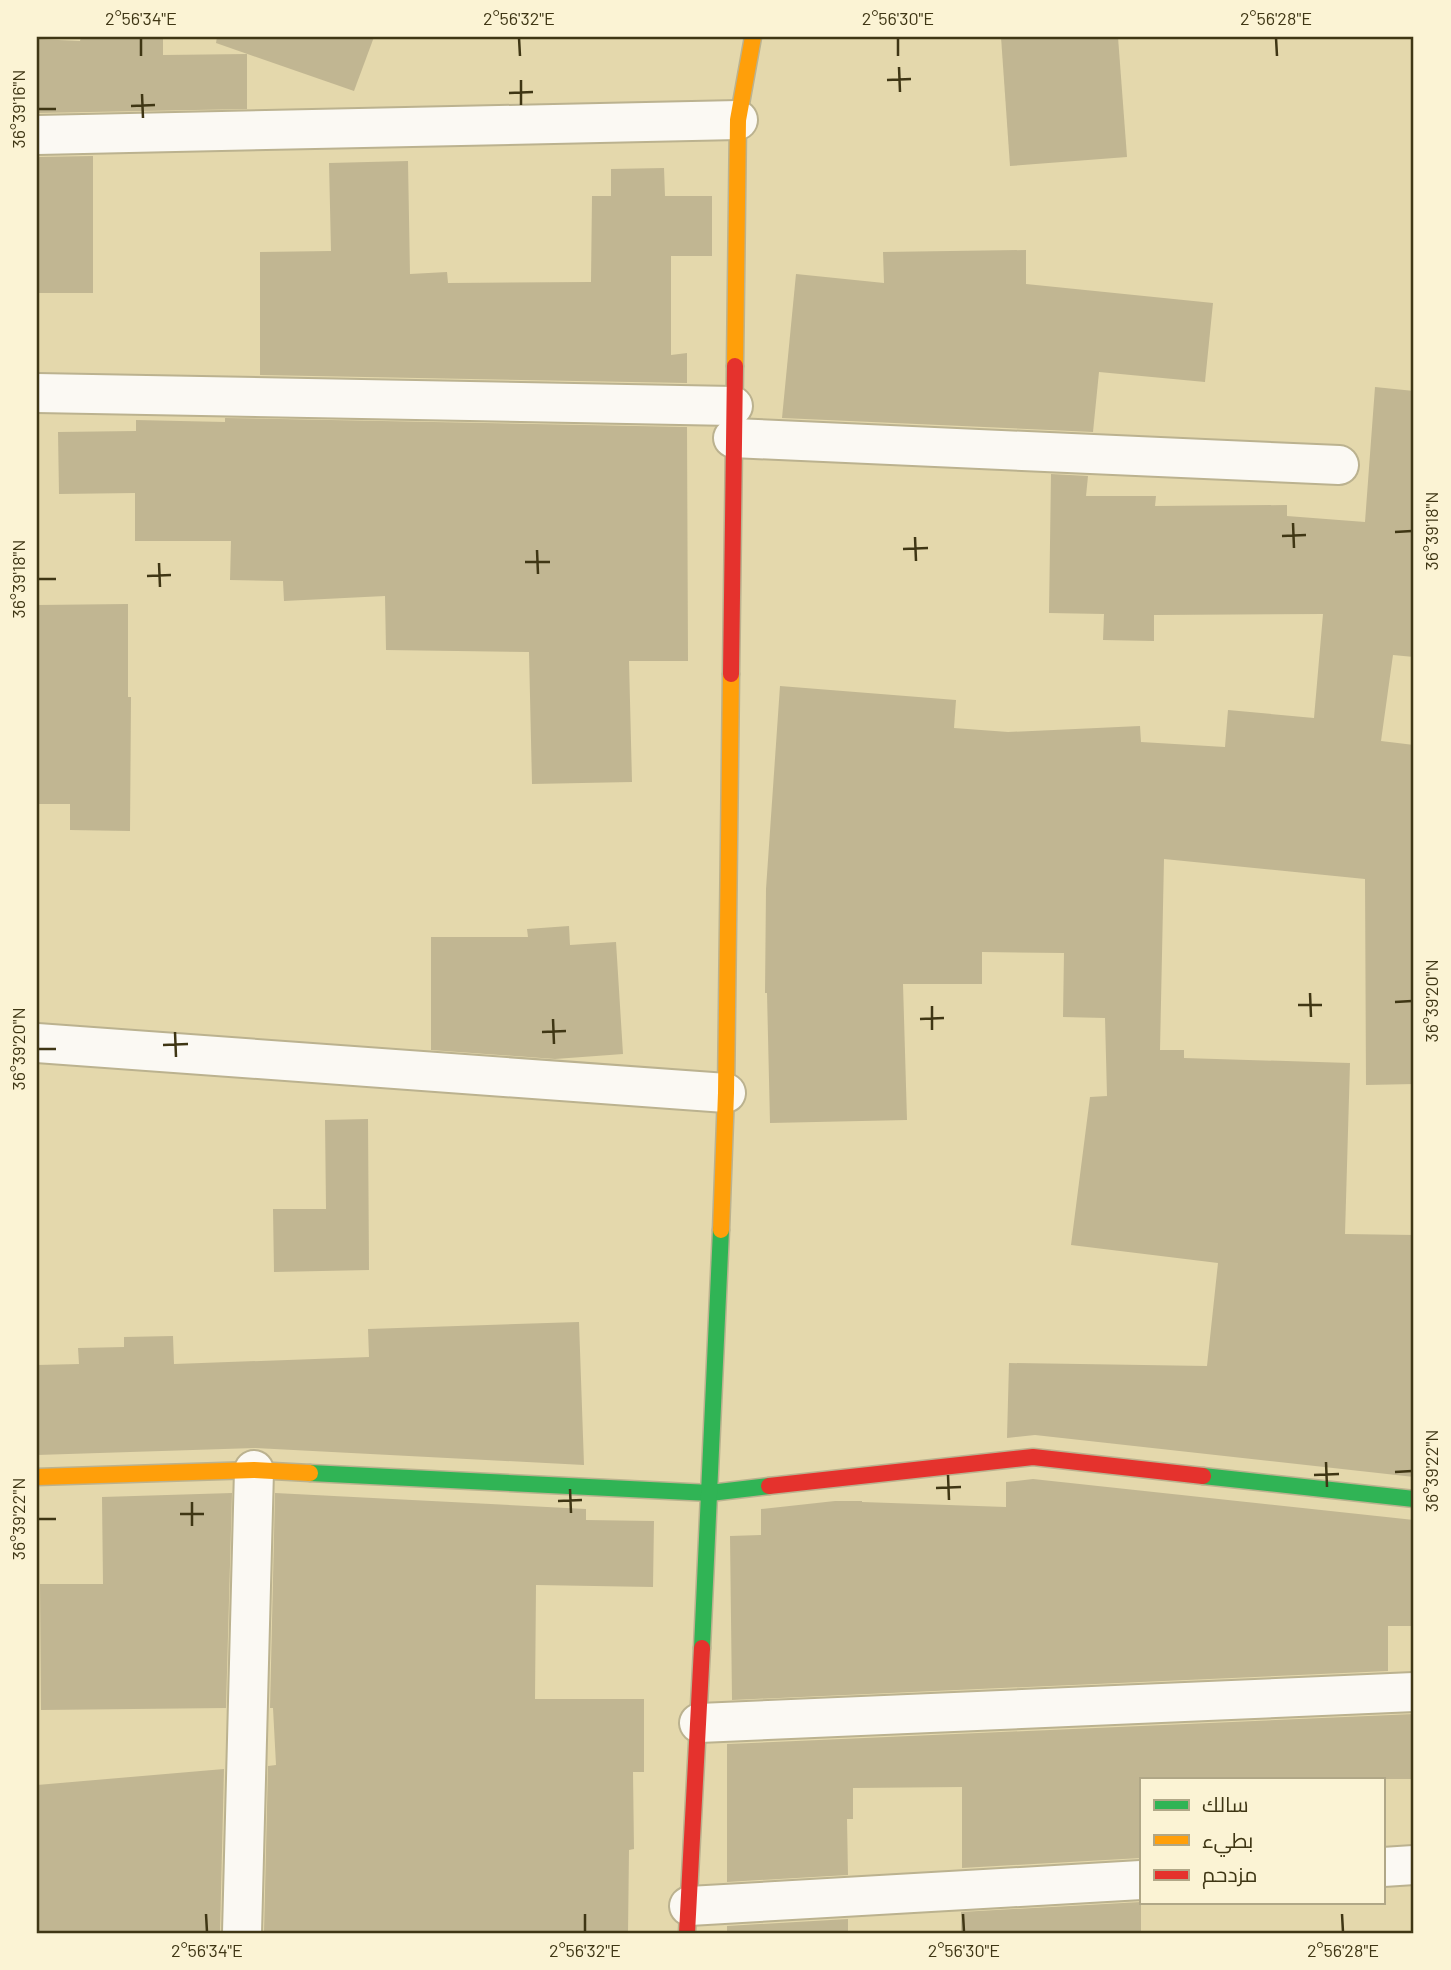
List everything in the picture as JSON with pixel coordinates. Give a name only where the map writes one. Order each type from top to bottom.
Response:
[{"type":"street","points":[[753,37],[738,120],[726,1093],[710,1493],[688,1920],[1140,1880]]},
{"type":"street","points":[[37,135],[738,120]]},
{"type":"street","points":[[37,393],[733,422],[1339,466]]},
{"type":"street","points":[[37,1043],[726,1093]]},
{"type":"street","points":[[37,1477],[254,1470],[710,1493],[1033,1457],[1414,1499]]},
{"type":"street","points":[[242,1933],[254,1470]]},
{"type":"street","points":[[699,1723],[1414,1692]]},
{"type":"street","points":[[1384,1867],[1414,1865]]},
{"type":"building","points":[[81,37],[163,37],[163,55],[247,54],[247,109],[37,113],[37,39],[80,41]]},
{"type":"building","points":[[217,37],[374,37],[354,91],[216,43]]},
{"type":"building","points":[[1001,37],[1118,37],[1127,157],[1010,166]]},
{"type":"building","points":[[93,156],[93,293],[37,293],[37,157]]},
{"type":"building","points":[[408,161],[410,274],[447,272],[448,283],[591,282],[592,196],[611,196],[611,169],[664,168],[665,196],[712,196],[712,256],[671,256],[671,355],[687,353],[687,383],[260,375],[260,252],[331,251],[329,163]]},
{"type":"building","points":[[1026,250],[1026,284],[1213,303],[1205,382],[1099,372],[1093,432],[782,418],[796,274],[884,283],[883,252]]},
{"type":"building","points":[[1375,387],[1414,391],[1414,657],[1393,655],[1381,741],[1414,745],[1414,1084],[1366,1085],[1365,879],[1164,859],[1160,1050],[1184,1050],[1184,1058],[1350,1063],[1345,1234],[1414,1235],[1414,1477],[1035,1435],[1007,1438],[1009,1363],[1207,1366],[1218,1263],[1071,1245],[1090,1097],[1107,1096],[1105,1018],[1063,1017],[1064,953],[982,952],[982,984],[903,984],[907,1120],[770,1123],[765,993],[766,889],[780,686],[956,700],[954,728],[1008,732],[1140,726],[1141,742],[1225,747],[1228,710],[1314,718],[1323,614],[1154,615],[1154,641],[1103,640],[1104,614],[1049,613],[1051,474],[1088,476],[1086,496],[1156,496],[1155,506],[1287,505],[1287,516],[1365,522]]},
{"type":"building","points":[[225,418],[687,427],[688,661],[629,661],[632,782],[532,784],[529,652],[386,650],[385,596],[284,601],[283,581],[230,580],[231,541],[135,541],[135,493],[59,494],[58,432],[136,431],[136,420],[225,422]]},
{"type":"building","points":[[128,604],[128,697],[131,697],[130,831],[70,830],[70,804],[37,804],[37,605]]},
{"type":"building","points":[[569,926],[570,945],[616,942],[623,1054],[555,1059],[431,1050],[431,937],[528,937],[527,929]]},
{"type":"building","points":[[368,1119],[369,1270],[274,1272],[273,1209],[326,1209],[325,1120]]},
{"type":"building","points":[[579,1322],[584,1465],[255,1448],[37,1455],[37,1365],[79,1364],[78,1348],[124,1347],[124,1337],[173,1336],[174,1364],[369,1357],[368,1329]]},
{"type":"building","points":[[1033,1479],[1414,1520],[1414,1626],[1388,1626],[1388,1671],[732,1700],[730,1536],[761,1535],[761,1509],[835,1501],[1006,1507],[1006,1482]]},
{"type":"building","points":[[232,1493],[226,1708],[41,1710],[40,1584],[103,1584],[102,1497]]},
{"type":"building","points":[[275,1493],[586,1509],[586,1520],[654,1521],[653,1587],[536,1585],[535,1699],[644,1699],[644,1772],[633,1772],[634,1849],[629,1850],[628,1933],[264,1933],[268,1766],[276,1765],[273,1708],[270,1708]]},
{"type":"building","points":[[1414,1714],[1414,1779],[1140,1778],[1140,1858],[962,1868],[962,1787],[853,1788],[853,1819],[847,1819],[848,1875],[727,1882],[727,1744]]},
{"type":"building","points":[[224,1769],[220,1933],[37,1933],[37,1785]]},
{"type":"building","points":[[1140,1902],[1141,1933],[961,1933],[961,1912]]},
{"type":"building","points":[[848,1919],[848,1933],[727,1933],[727,1926]]},
{"type":"traffic: fast","points":[[702,1648],[721,1230]]},
{"type":"traffic: fast","points":[[310,1473],[710,1493],[769,1486]]},
{"type":"traffic: fast","points":[[1203,1476],[1414,1499]]},
{"type":"traffic: slow","points":[[735,366],[738,120],[753,37]]},
{"type":"traffic: slow","points":[[721,1230],[726,1093],[731,674]]},
{"type":"traffic: slow","points":[[37,1477],[254,1470],[310,1473]]},
{"type":"traffic: jam","points":[[731,674],[735,366]]},
{"type":"traffic: jam","points":[[769,1486],[1033,1457],[1203,1476]]},
{"type":"traffic: jam","points":[[687,1933],[702,1648]]}]
